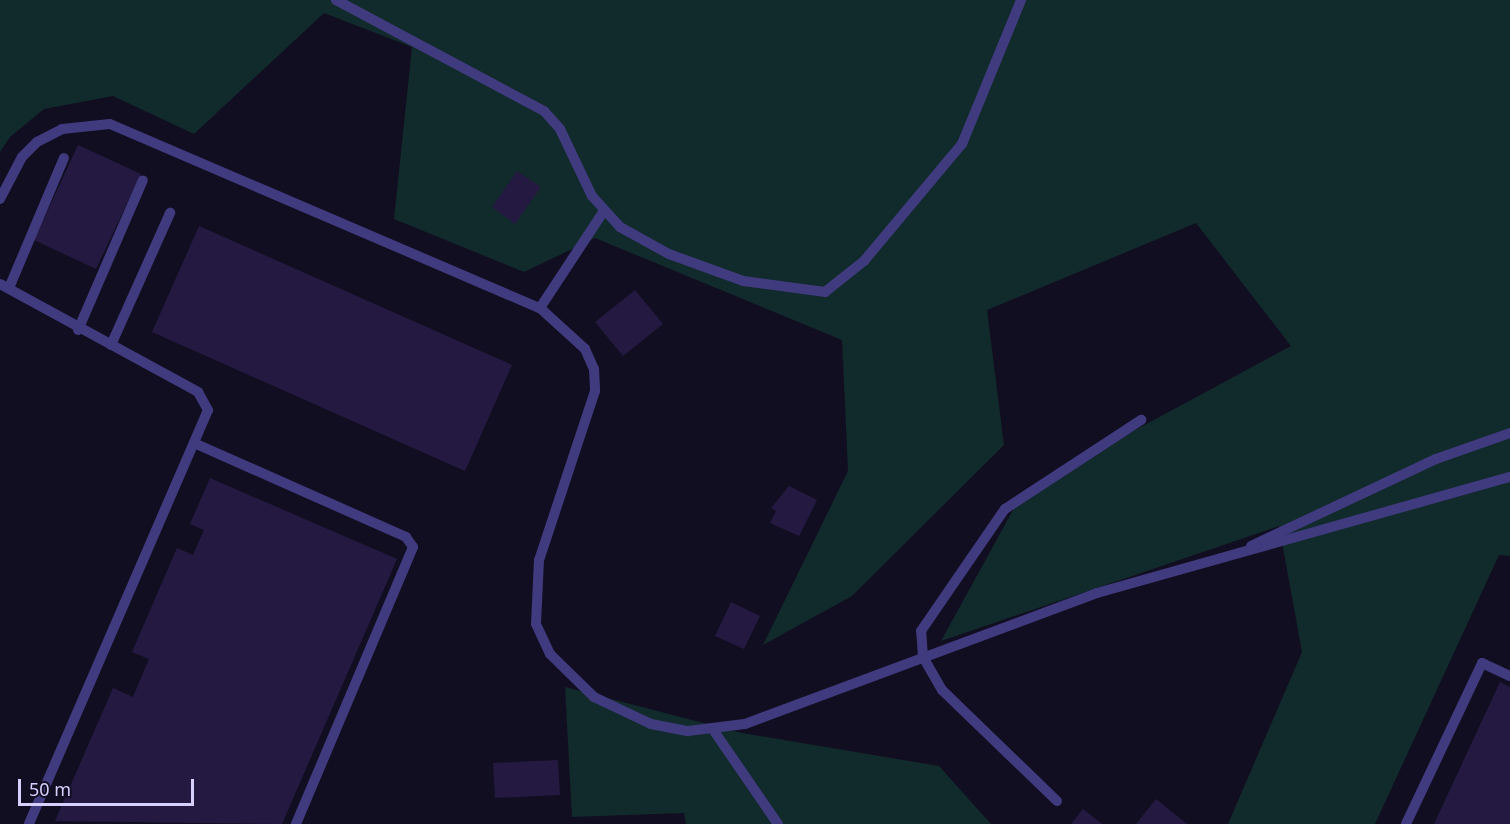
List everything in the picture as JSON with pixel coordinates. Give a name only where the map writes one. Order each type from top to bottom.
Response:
[{"type":"lane","points":[[336,0],[544,111],[603,212],[669,254],[743,282],[825,292],[840,285],[962,144],[1021,0]]},
{"type":"lane","points":[[0,199],[22,157],[37,142],[62,129],[110,124],[540,308],[585,349],[594,369],[595,391],[539,560],[536,624],[550,654],[594,698],[651,724],[714,731],[1097,593],[1510,477]]},
{"type":"lane","points":[[29,824],[208,410],[206,399],[111,345],[78,330],[4,286],[64,158]]},
{"type":"lane","points":[[78,330],[143,180]]},
{"type":"lane","points":[[540,308],[603,212]]},
{"type":"lane","points":[[111,345],[170,213]]},
{"type":"lane","points":[[1057,801],[942,690],[923,657],[921,631],[994,519],[1141,420]]},
{"type":"lane","points":[[1227,558],[1436,459],[1510,433]]},
{"type":"lane","points":[[194,443],[406,537],[413,548],[296,824]]},
{"type":"lane","points":[[1406,824],[1482,663],[1510,676]]},
{"type":"lane","points":[[714,731],[778,824]]},
{"type":"green space","points":[[0,0],[1510,0],[1510,556],[1499,555],[1375,824],[1228,824],[1302,652],[1279,526],[941,641],[1024,490],[1291,346],[1196,223],[987,310],[1004,445],[852,596],[763,645],[848,471],[842,340],[595,238],[524,272],[394,219],[412,47],[324,13],[194,134],[113,96],[44,109],[10,137],[0,152]]},
{"type":"green space","points":[[565,687],[742,733],[939,766],[991,824],[686,824],[684,813],[572,817]]},
{"type":"building","points":[[78,145],[141,174],[96,269],[34,240]]},
{"type":"building","points":[[517,171],[541,187],[515,224],[492,207]]},
{"type":"building","points":[[199,226],[512,365],[465,471],[152,332]]},
{"type":"building","points":[[635,290],[663,324],[623,356],[595,322]]},
{"type":"building","points":[[210,478],[397,559],[282,824],[55,821],[113,688],[133,697],[149,659],[132,652],[177,548],[193,555],[204,530],[190,524]]},
{"type":"building","points":[[789,486],[817,500],[799,536],[770,523],[776,511],[771,508]]},
{"type":"building","points":[[731,602],[760,616],[744,649],[715,636]]},
{"type":"building","points":[[1500,682],[1510,687],[1510,824],[1434,824]]},
{"type":"building","points":[[558,760],[560,795],[495,798],[493,763]]},
{"type":"building","points":[[1156,799],[1187,824],[1136,824]]},
{"type":"building","points":[[1083,809],[1102,824],[1071,824]]}]
